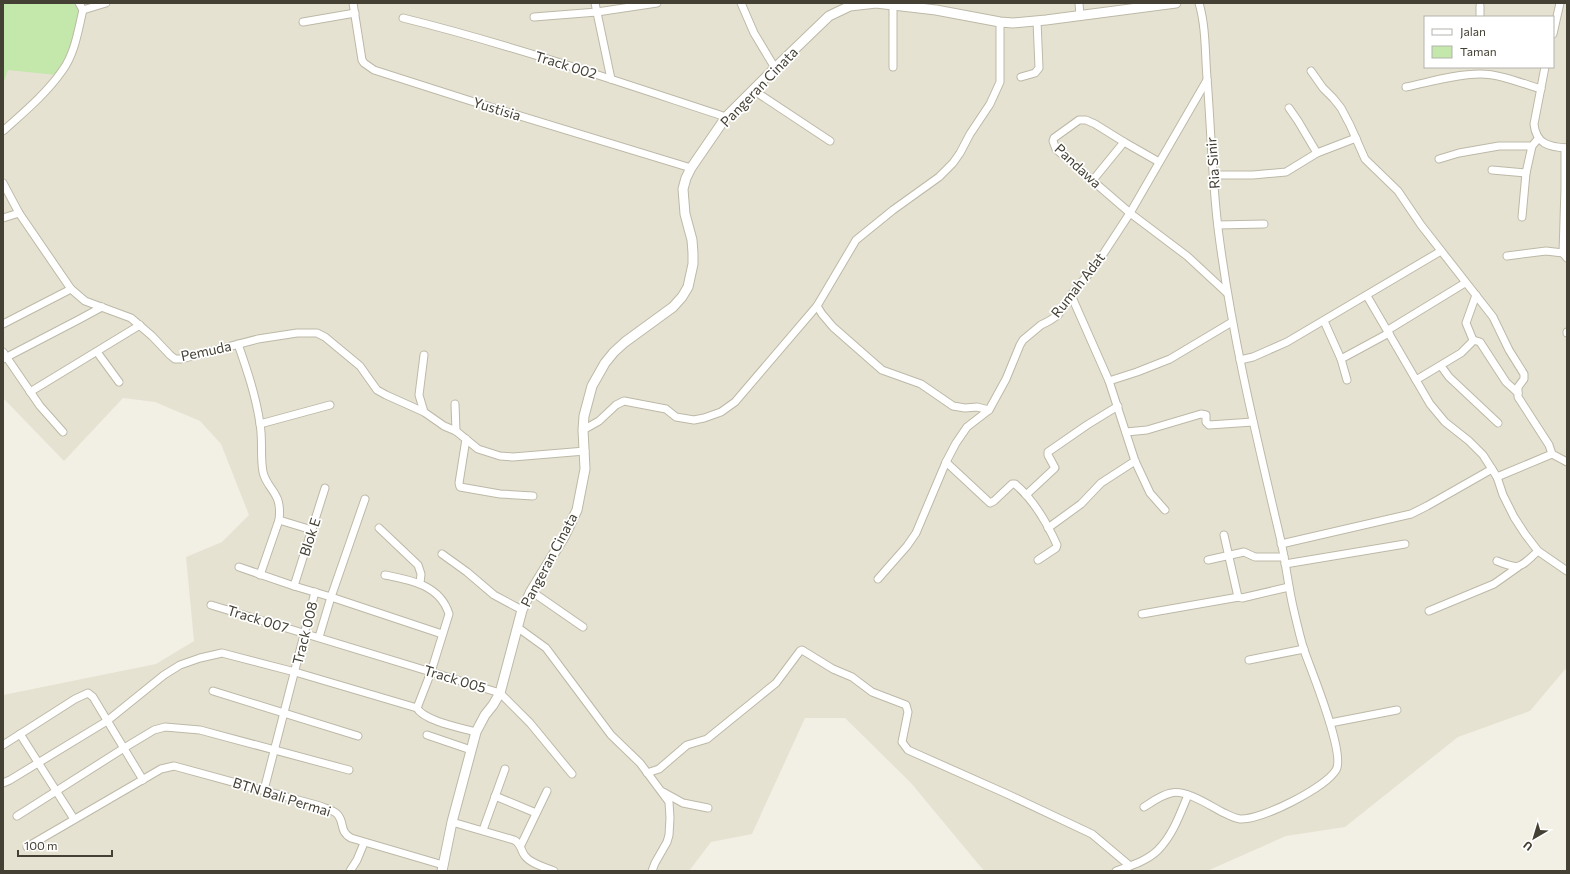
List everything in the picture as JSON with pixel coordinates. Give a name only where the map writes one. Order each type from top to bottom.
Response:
[{"type":"street","points":[[3,131],[25,111],[62,72],[74,46],[83,10],[79,3]]},
{"type":"street","points":[[83,10],[106,3]]},
{"type":"street","name":"Yustisia","points":[[353,3],[362,60],[374,70],[691,168]]},
{"type":"street","points":[[595,3],[611,79]]},
{"type":"street","points":[[534,17],[597,12],[657,3]]},
{"type":"street","points":[[741,3],[754,32],[775,68]]},
{"type":"street","name":"Pangeran Cinata","points":[[442,868],[452,822],[476,732],[485,715],[500,693],[522,610],[531,591],[564,538],[574,515],[583,483],[585,469],[583,430],[586,406],[592,386],[614,352],[625,342],[673,307],[688,287],[692,270],[693,253],[692,240],[685,214],[684,189],[686,178],[691,168],[726,117],[829,16],[850,4],[877,3],[936,10],[1013,23],[1080,16],[1152,5],[1176,3]]},
{"type":"street","points":[[1079,3],[1080,16]]},
{"type":"street","name":"Ria Sinir","points":[[1188,795],[1231,816],[1242,819],[1280,808],[1296,800],[1326,780],[1338,766],[1338,758],[1330,723],[1304,649],[1289,587],[1281,544],[1232,322],[1218,225],[1204,36],[1199,3]]},
{"type":"street","points":[[1554,30],[1560,3]]},
{"type":"street","points":[[892,67],[893,5]]},
{"type":"street","points":[[1480,6],[1480,16]]},
{"type":"street","points":[[303,22],[355,13]]},
{"type":"street","name":"Track 002","points":[[403,18],[466,34],[611,79],[726,117]]},
{"type":"street","points":[[1021,77],[1035,73],[1039,68],[1037,21]]},
{"type":"street","points":[[583,430],[599,421],[616,405],[624,401],[666,409],[680,419],[698,420],[721,412],[735,402],[817,306],[856,240],[939,177],[960,153],[970,134],[990,104],[1000,82],[1000,22]]},
{"type":"street","points":[[1507,256],[1546,251],[1565,255],[1566,148],[1546,144],[1538,139],[1534,124],[1546,68]]},
{"type":"street","points":[[1406,87],[1456,77],[1480,70],[1541,89]]},
{"type":"street","points":[[1311,71],[1322,88],[1341,108],[1365,159],[1398,191],[1420,225],[1493,317],[1509,350],[1525,377],[1518,387],[1520,400],[1549,445],[1552,454],[1567,462]]},
{"type":"street","name":"Rumah Adat","points":[[878,580],[908,546],[916,533],[946,462],[963,432],[989,410],[1006,378],[1023,340],[1040,325],[1058,315],[1096,265],[1130,212],[1207,79]]},
{"type":"street","points":[[753,90],[830,141]]},
{"type":"street","points":[[1289,108],[1317,153]]},
{"type":"street","name":"Pandawa","points":[[1124,142],[1095,124],[1086,120],[1079,120],[1054,138],[1053,143],[1056,148],[1130,212],[1187,256],[1227,293]]},
{"type":"street","points":[[1214,175],[1280,174],[1292,170],[1317,153],[1356,138]]},
{"type":"street","points":[[1522,217],[1526,174],[1532,146],[1538,139]]},
{"type":"street","points":[[1093,180],[1124,142],[1159,162]]},
{"type":"street","points":[[1439,159],[1459,153],[1498,146],[1532,146]]},
{"type":"street","points":[[1492,170],[1526,174]]},
{"type":"street","name":"Pemuda","points":[[3,182],[19,213],[71,289],[82,299],[126,316],[140,326],[175,358],[181,359],[238,344],[292,333],[312,332],[321,334],[360,366],[366,373],[372,385],[386,395],[424,412]]},
{"type":"street","points":[[3,218],[19,213]]},
{"type":"street","points":[[1218,225],[1264,224]]},
{"type":"street","points":[[1240,360],[1253,357],[1287,342],[1441,251]]},
{"type":"street","points":[[1341,359],[1388,332],[1465,283]]},
{"type":"street","points":[[3,324],[71,289]]},
{"type":"street","points":[[1473,340],[1466,323],[1476,295]]},
{"type":"street","points":[[1072,296],[1109,381],[1135,461],[1150,493],[1165,510]]},
{"type":"street","points":[[1367,296],[1433,408],[1450,426],[1476,448],[1492,469],[1497,477],[1503,495],[1514,517],[1538,551],[1567,571]]},
{"type":"street","points":[[817,306],[819,311],[833,327],[882,370],[921,384],[953,406],[989,410]]},
{"type":"street","points":[[64,432],[46,414],[4,356],[102,307]]},
{"type":"street","points":[[126,316],[130,326],[126,334]]},
{"type":"street","points":[[1324,321],[1341,359],[1347,380]]},
{"type":"street","points":[[1109,381],[1170,359],[1232,322]]},
{"type":"street","points":[[30,392],[140,326]]},
{"type":"street","points":[[1416,380],[1461,353],[1473,340]]},
{"type":"street","points":[[1473,340],[1480,342],[1506,382],[1518,393]]},
{"type":"street","points":[[238,344],[252,385],[260,424],[263,470],[266,480],[277,498],[280,511],[279,520],[260,575]]},
{"type":"street","points":[[97,352],[119,382]]},
{"type":"street","points":[[424,356],[419,395],[424,412],[444,426],[456,431],[478,449],[500,456],[513,457],[585,451]]},
{"type":"street","points":[[1441,366],[1460,387],[1498,423]]},
{"type":"street","points":[[260,424],[330,404]]},
{"type":"street","points":[[455,404],[456,431]]},
{"type":"street","points":[[1026,495],[1055,468],[1048,455],[1048,452],[1118,406]]},
{"type":"street","points":[[1126,432],[1147,430],[1201,414],[1206,415],[1208,425],[1253,422]]},
{"type":"street","points":[[466,439],[459,483],[460,488],[500,494],[533,496]]},
{"type":"street","points":[[1497,477],[1552,454]]},
{"type":"street","points":[[1048,528],[1081,504],[1101,483],[1135,461]]},
{"type":"street","points":[[946,462],[990,503],[1012,484],[1017,486],[1026,495],[1048,528],[1057,546],[1038,560]]},
{"type":"street","points":[[1281,544],[1411,514],[1492,469]]},
{"type":"street","name":"Blok E","points":[[294,586],[325,488]]},
{"type":"street","name":"Track 008","points":[[264,790],[306,633],[315,592],[331,596],[365,499]]},
{"type":"street","points":[[279,520],[312,530]]},
{"type":"street","points":[[379,528],[418,565],[421,574],[420,583]]},
{"type":"street","points":[[1224,535],[1237,594],[1239,597]]},
{"type":"street","points":[[1208,560],[1228,554],[1244,552],[1255,557],[1284,561],[1405,544]]},
{"type":"street","points":[[1429,611],[1494,584],[1538,551]]},
{"type":"street","points":[[442,554],[467,572],[494,596],[522,610]]},
{"type":"street","points":[[1497,562],[1512,567],[1518,567]]},
{"type":"street","points":[[239,567],[315,592]]},
{"type":"street","points":[[385,575],[420,583],[432,590],[440,598],[449,614],[431,672],[417,708]]},
{"type":"street","points":[[1142,614],[1239,597],[1242,598],[1289,587]]},
{"type":"street","points":[[531,591],[583,627]]},
{"type":"street","points":[[319,637],[331,596],[442,634]]},
{"type":"street","name":"Track 007","points":[[211,605],[306,633]]},
{"type":"street","points":[[517,627],[546,648],[611,735],[640,764],[661,791],[670,807],[669,835],[652,871]]},
{"type":"street","name":"Track 005","points":[[306,633],[500,693],[530,723],[572,774]]},
{"type":"street","points":[[1248,660],[1304,649]]},
{"type":"street","points":[[647,773],[659,769],[687,745],[707,739],[770,688],[785,672],[800,651],[805,651],[833,669],[852,677],[872,692],[906,705],[908,712],[902,742],[908,750],[1092,834],[1130,866]]},
{"type":"street","points":[[3,783],[107,720],[175,668],[200,658],[222,653],[295,672],[417,708],[419,712],[425,716],[476,732]]},
{"type":"street","points":[[213,691],[285,712],[358,736]]},
{"type":"street","points":[[3,745],[85,693],[91,694],[143,780]]},
{"type":"street","points":[[1330,723],[1397,710]]},
{"type":"street","points":[[17,816],[124,748],[154,730],[165,727],[200,730],[349,770]]},
{"type":"street","points":[[20,734],[74,819]]},
{"type":"street","points":[[427,734],[471,750]]},
{"type":"street","name":"BTN Bali Permai","points":[[27,847],[167,766],[174,766],[331,810],[339,817],[344,833],[351,838],[442,868]]},
{"type":"street","points":[[482,830],[505,769]]},
{"type":"street","points":[[521,845],[547,791]]},
{"type":"street","points":[[661,791],[683,803],[708,808]]},
{"type":"street","points":[[1116,871],[1147,858],[1158,850],[1177,822],[1188,795],[1172,792],[1144,807]]},
{"type":"street","points":[[495,796],[536,813]]},
{"type":"street","points":[[452,822],[510,837],[521,845],[523,854],[529,860],[554,871]]},
{"type":"street","points":[[350,871],[357,860],[364,843]]},
{"type":"shaded area","points":[[3,3],[1567,3],[1567,667],[1530,711],[1458,737],[1345,827],[1286,836],[1207,871],[984,871],[911,783],[845,718],[805,718],[752,834],[711,842],[689,871],[3,871],[3,695],[156,664],[194,641],[186,557],[222,542],[249,515],[221,444],[200,421],[155,402],[123,398],[64,461],[3,398]]},
{"type":"green space","points":[[3,3],[77,3],[82,11],[71,50],[56,75],[8,70],[3,84]]}]
